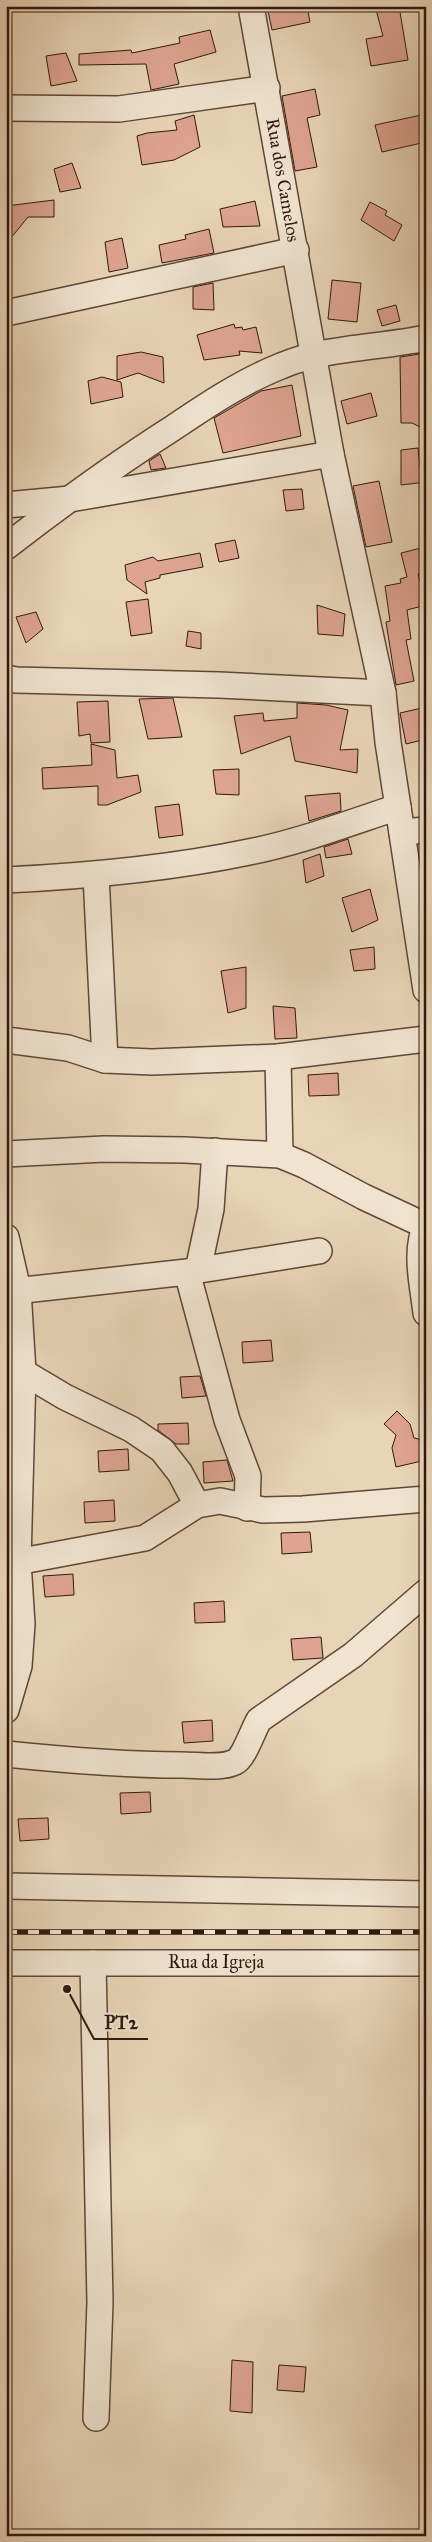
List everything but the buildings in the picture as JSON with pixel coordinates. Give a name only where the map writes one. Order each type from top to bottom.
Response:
[{"type":"street","name":"Rua dos Camelos","points":[[250,6],[296,250],[331,454],[383,693],[398,807],[414,831],[426,990]]},
{"type":"street","points":[[6,108],[120,109],[266,88]]},
{"type":"street","points":[[6,313],[296,250]]},
{"type":"street","points":[[6,547],[115,466],[210,404],[281,366],[314,355],[426,338]]},
{"type":"street","points":[[6,505],[70,499],[331,454]]},
{"type":"street","points":[[6,678],[16,680],[219,685],[383,693]]},
{"type":"street","points":[[6,880],[96,875],[172,866],[250,852],[311,836],[398,807]]},
{"type":"street","points":[[96,875],[105,1060]]},
{"type":"street","points":[[6,1040],[68,1048],[105,1060],[152,1062],[278,1057],[426,1039]]},
{"type":"street","points":[[278,1057],[280,1155]]},
{"type":"street","points":[[6,1154],[104,1149],[215,1151],[280,1155],[304,1165],[364,1197],[426,1226],[420,1238],[426,1313]]},
{"type":"street","points":[[215,1151],[212,1209],[193,1271],[227,1420],[248,1476],[247,1508]]},
{"type":"street","points":[[6,1237],[23,1372],[12,1563],[22,1624],[20,1657],[7,1709]]},
{"type":"street","points":[[12,1291],[193,1271],[319,1251]]},
{"type":"street","points":[[23,1372],[64,1396],[131,1429],[162,1450],[180,1473],[197,1505]]},
{"type":"street","points":[[12,1563],[144,1538],[197,1505],[220,1502],[247,1508],[303,1509],[426,1500]]},
{"type":"street","points":[[6,1754],[127,1766],[220,1766],[237,1762],[245,1752],[250,1735],[259,1720],[353,1655],[426,1592]]},
{"type":"street","points":[[6,1886],[426,1894]]},
{"type":"street","name":"Rua da Igreja","points":[[6,1963],[426,1963]]},
{"type":"street","points":[[93,1963],[100,2302],[96,2418]]},
{"type":"railway","points":[[6,1932],[426,1932]]},
{"type":"place","name":"PT2","points":[[67,1989]]}]
